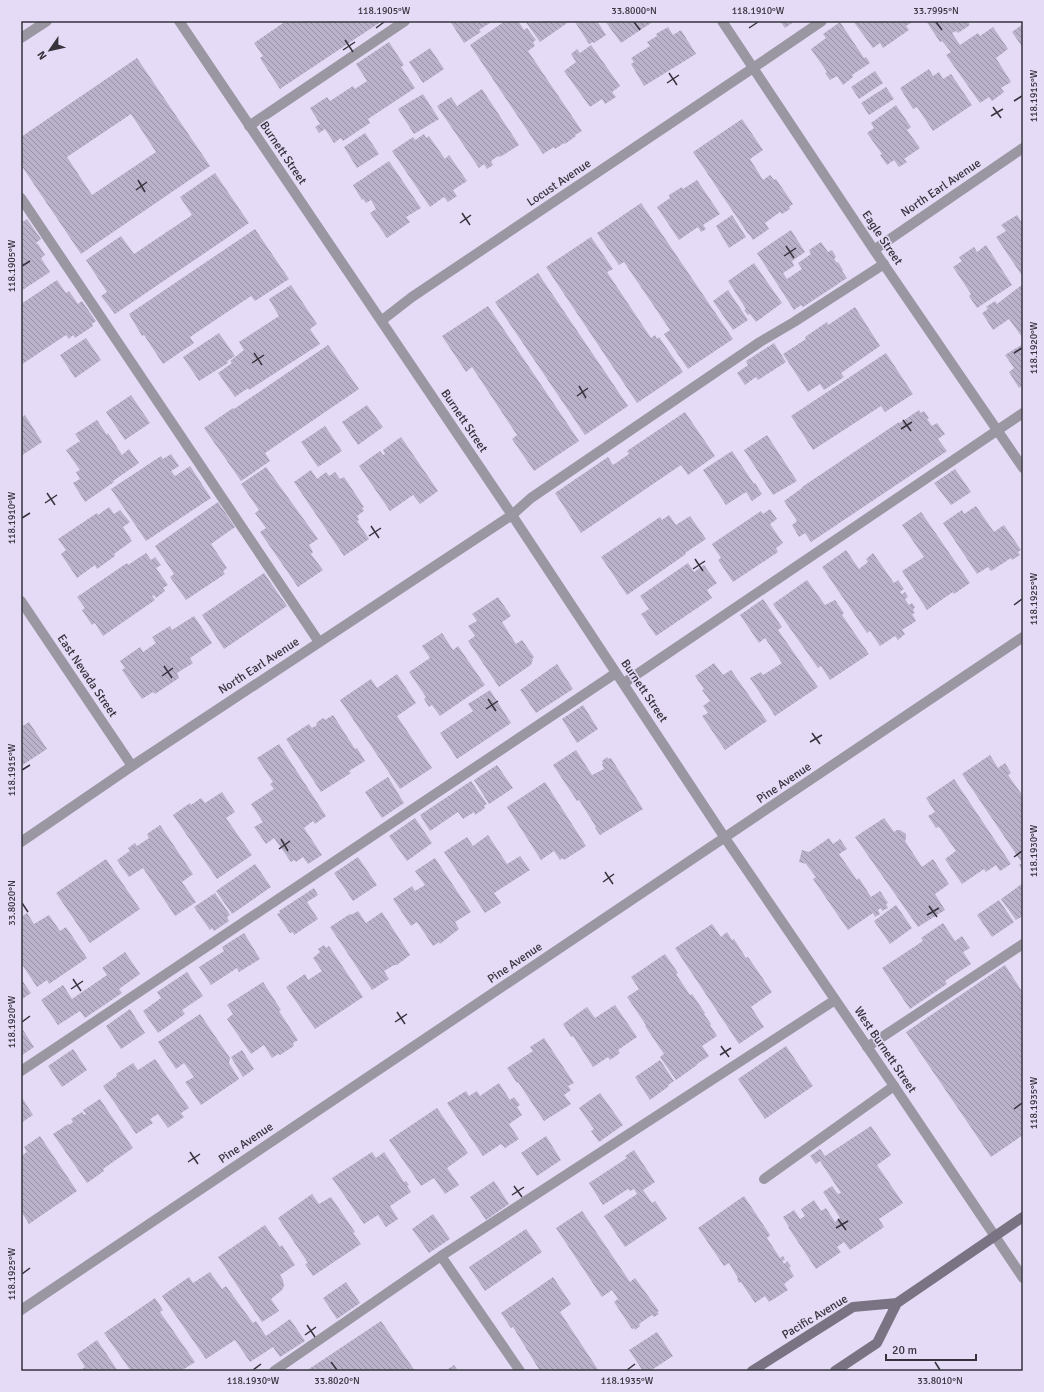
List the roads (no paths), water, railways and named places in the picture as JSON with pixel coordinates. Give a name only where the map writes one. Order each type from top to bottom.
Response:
[{"type":"main road","name":"Pacific Avenue","points":[[752,1371],[854,1307],[897,1303],[1023,1217]]},
{"type":"main road","name":"Pacific Avenue","points":[[835,1371],[877,1343],[897,1303]]},
{"type":"street","points":[[21,38],[47,21]]},
{"type":"street","name":"Burnett Street","points":[[179,21],[512,515],[725,838]]},
{"type":"street","points":[[249,126],[405,21]]},
{"type":"street","name":"Eagle Street","points":[[722,21],[874,250],[1023,468]]},
{"type":"street","name":"Locust Avenue","points":[[381,321],[412,297],[822,21]]},
{"type":"street","name":"North Earl Avenue","points":[[874,250],[1023,148]]},
{"type":"street","points":[[21,198],[319,642]]},
{"type":"street","name":"North Earl Avenue","points":[[21,842],[132,766],[512,515],[531,498],[760,342],[884,264]]},
{"type":"street","points":[[624,683],[1023,413]]},
{"type":"street","name":"East Nevada Street","points":[[21,601],[132,766]]},
{"type":"street","name":"Pine Avenue","points":[[21,1310],[1023,637]]},
{"type":"street","points":[[21,1071],[616,673]]},
{"type":"street","name":"West Burnett Street","points":[[725,838],[1023,1278]]},
{"type":"street","points":[[867,1047],[1023,944]]},
{"type":"street","points":[[274,1371],[441,1256],[835,1000]]},
{"type":"street","points":[[764,1178],[894,1086]]},
{"type":"street","points":[[441,1256],[520,1371]]}]
